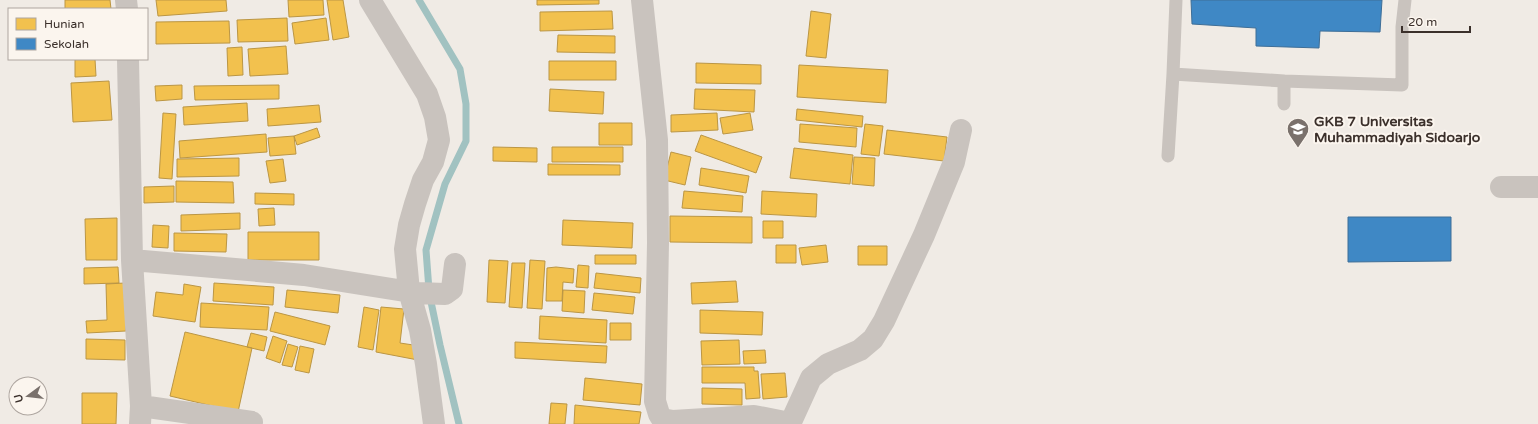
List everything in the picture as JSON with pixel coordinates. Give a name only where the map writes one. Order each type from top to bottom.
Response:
[{"type":"street","points":[[370,0],[427,94],[435,117],[439,140],[433,162],[423,180],[409,225],[405,249],[426,364],[434,424]]},
{"type":"street","points":[[642,0],[657,140],[658,243],[655,419],[672,421],[754,416],[790,424],[811,378],[828,364],[860,350],[873,340],[884,321],[924,235],[954,162],[961,130]]},
{"type":"street","points":[[128,60],[132,260],[140,415],[252,422]]},
{"type":"street","points":[[1501,188],[1538,187]]},
{"type":"street","points":[[132,260],[304,274],[413,292],[438,294],[445,294],[452,289],[455,264]]},
{"type":"lane","points":[[1168,156],[1176,0]]},
{"type":"lane","points":[[1173,74],[1284,82],[1402,85],[1402,27],[1405,0]]},
{"type":"lane","points":[[1284,82],[1284,104]]},
{"type":"building: Hunian","points":[[65,0],[110,0],[111,8],[65,8]]},
{"type":"building: Hunian","points":[[156,0],[226,0],[227,11],[158,16]]},
{"type":"building: Hunian","points":[[288,0],[323,0],[324,15],[289,17]]},
{"type":"building: Hunian","points":[[327,0],[343,0],[349,37],[333,40]]},
{"type":"building: Hunian","points":[[537,0],[599,0],[599,4],[537,5]]},
{"type":"building: Hunian","points":[[612,11],[613,29],[540,31],[540,12]]},
{"type":"building: Hunian","points":[[811,11],[831,14],[826,58],[806,56]]},
{"type":"building: Hunian","points":[[287,18],[288,41],[238,42],[237,20]]},
{"type":"building: Hunian","points":[[326,18],[329,40],[295,44],[292,23]]},
{"type":"building: Hunian","points":[[229,21],[230,43],[156,44],[156,22]]},
{"type":"building: Hunian","points":[[558,35],[615,36],[615,53],[557,52]]},
{"type":"building: Hunian","points":[[286,46],[288,74],[250,76],[248,49]]},
{"type":"building: Hunian","points":[[242,47],[243,75],[228,76],[227,48]]},
{"type":"building: Hunian","points":[[75,60],[95,60],[96,76],[75,77]]},
{"type":"building: Hunian","points":[[549,61],[616,61],[616,80],[549,80]]},
{"type":"building: Hunian","points":[[696,63],[761,65],[761,84],[696,83]]},
{"type":"building: Hunian","points":[[799,65],[888,70],[886,103],[797,97]]},
{"type":"building: Hunian","points":[[109,81],[112,120],[73,122],[71,83]]},
{"type":"building: Hunian","points":[[182,85],[182,99],[156,101],[155,86]]},
{"type":"building: Hunian","points":[[279,85],[279,99],[195,100],[194,86]]},
{"type":"building: Hunian","points":[[550,89],[604,92],[603,114],[549,111]]},
{"type":"building: Hunian","points":[[695,89],[755,90],[754,112],[694,109]]},
{"type":"building: Hunian","points":[[247,103],[248,121],[184,125],[183,107]]},
{"type":"building: Hunian","points":[[319,105],[321,122],[268,126],[267,109]]},
{"type":"building: Hunian","points":[[797,109],[863,116],[862,127],[796,120]]},
{"type":"building: Hunian","points":[[163,113],[176,114],[172,179],[159,178]]},
{"type":"building: Hunian","points":[[717,113],[718,130],[671,132],[671,115]]},
{"type":"building: Hunian","points":[[750,113],[753,130],[723,134],[720,118]]},
{"type":"building: Hunian","points":[[599,123],[632,123],[632,145],[599,145]]},
{"type":"building: Hunian","points":[[800,124],[857,128],[856,147],[799,142]]},
{"type":"building: Hunian","points":[[865,124],[883,126],[879,156],[861,154]]},
{"type":"building: Hunian","points":[[317,128],[320,137],[297,145],[294,136]]},
{"type":"building: Hunian","points":[[887,130],[947,137],[944,161],[884,154]]},
{"type":"building: Hunian","points":[[266,134],[267,152],[180,158],[179,141]]},
{"type":"building: Hunian","points":[[701,135],[762,157],[756,173],[695,151]]},
{"type":"building: Hunian","points":[[294,136],[296,154],[270,156],[268,138]]},
{"type":"building: Hunian","points":[[493,147],[537,148],[537,162],[493,161]]},
{"type":"building: Hunian","points":[[552,147],[623,147],[623,162],[552,162]]},
{"type":"building: Hunian","points":[[794,148],[853,155],[850,184],[790,178]]},
{"type":"building: Hunian","points":[[671,152],[691,157],[685,185],[664,180]]},
{"type":"building: Hunian","points":[[854,157],[875,158],[874,186],[852,184]]},
{"type":"building: Hunian","points":[[239,158],[239,176],[177,177],[177,159]]},
{"type":"building: Hunian","points":[[283,159],[286,181],[270,183],[266,161]]},
{"type":"building: Hunian","points":[[548,164],[620,165],[620,175],[548,175]]},
{"type":"building: Hunian","points":[[701,168],[749,176],[746,193],[699,185]]},
{"type":"building: Hunian","points":[[176,181],[233,182],[234,203],[176,202]]},
{"type":"building: Hunian","points":[[174,186],[174,202],[144,203],[144,187]]},
{"type":"building: Hunian","points":[[684,191],[743,196],[742,212],[682,208]]},
{"type":"building: Hunian","points":[[762,191],[817,194],[816,217],[761,214]]},
{"type":"building: Hunian","points":[[255,193],[294,194],[294,205],[255,204]]},
{"type":"building: Hunian","points":[[274,208],[275,225],[259,226],[258,209]]},
{"type":"building: Hunian","points":[[240,213],[240,229],[181,231],[181,215]]},
{"type":"building: Hunian","points":[[670,216],[752,217],[752,243],[670,242]]},
{"type":"building: Hunian","points":[[117,218],[117,260],[86,260],[85,219]]},
{"type":"building: Hunian","points":[[563,220],[633,223],[632,248],[562,245]]},
{"type":"building: Hunian","points":[[763,221],[783,221],[783,238],[763,238]]},
{"type":"building: Hunian","points":[[153,225],[169,226],[168,248],[152,247]]},
{"type":"building: Hunian","points":[[248,232],[319,232],[319,260],[248,260]]},
{"type":"building: Hunian","points":[[174,233],[227,234],[226,252],[174,251]]},
{"type":"building: Hunian","points":[[776,245],[796,245],[796,263],[776,263]]},
{"type":"building: Hunian","points":[[826,245],[828,262],[802,265],[799,248]]},
{"type":"building: Hunian","points":[[858,246],[887,246],[887,265],[858,265]]},
{"type":"building: Hunian","points":[[595,255],[636,255],[636,264],[595,264]]},
{"type":"building: Hunian","points":[[489,260],[508,261],[505,303],[487,302]]},
{"type":"building: Hunian","points":[[530,260],[545,261],[542,309],[527,308]]},
{"type":"building: Hunian","points":[[512,263],[525,263],[522,308],[509,307]]},
{"type":"building: Hunian","points":[[578,265],[589,266],[588,288],[576,287]]},
{"type":"building: Hunian","points":[[118,267],[119,283],[84,284],[84,268]]},
{"type":"building: Hunian","points":[[556,267],[574,269],[573,283],[563,282],[562,301],[546,301],[547,268]]},
{"type":"building: Hunian","points":[[596,273],[641,278],[640,293],[594,288]]},
{"type":"building: Hunian","points":[[736,281],[738,302],[692,304],[691,283]]},
{"type":"building: Hunian","points":[[125,283],[126,331],[87,333],[86,321],[107,320],[106,284]]},
{"type":"building: Hunian","points":[[214,283],[274,287],[273,305],[213,301]]},
{"type":"building: Hunian","points":[[184,284],[201,287],[195,322],[153,316],[156,292],[183,295]]},
{"type":"building: Hunian","points":[[287,290],[340,295],[338,313],[285,307]]},
{"type":"building: Hunian","points":[[563,290],[585,291],[584,313],[562,311]]},
{"type":"building: Hunian","points":[[594,293],[635,297],[633,314],[592,310]]},
{"type":"building: Hunian","points":[[201,303],[269,307],[267,330],[200,327]]},
{"type":"building: Hunian","points":[[364,307],[379,310],[373,350],[358,347]]},
{"type":"building: Hunian","points":[[381,307],[404,309],[400,343],[420,346],[418,360],[376,352]]},
{"type":"building: Hunian","points":[[700,310],[763,312],[762,335],[700,333]]},
{"type":"building: Hunian","points":[[275,312],[330,326],[325,345],[270,331]]},
{"type":"building: Hunian","points":[[540,316],[607,320],[606,343],[539,339]]},
{"type":"building: Hunian","points":[[610,323],[631,323],[631,340],[610,340]]},
{"type":"building: Hunian","points":[[185,332],[252,348],[238,412],[170,396]]},
{"type":"building: Hunian","points":[[251,333],[267,337],[264,351],[247,347]]},
{"type":"building: Hunian","points":[[273,336],[287,341],[280,363],[266,358]]},
{"type":"building: Hunian","points":[[86,339],[125,340],[125,360],[86,359]]},
{"type":"building: Hunian","points":[[739,340],[740,364],[702,365],[701,341]]},
{"type":"building: Hunian","points":[[515,342],[607,346],[606,363],[515,358]]},
{"type":"building: Hunian","points":[[288,344],[298,347],[292,367],[282,365]]},
{"type":"building: Hunian","points":[[300,346],[314,349],[309,373],[295,370]]},
{"type":"building: Hunian","points":[[765,350],[766,363],[744,364],[743,351]]},
{"type":"building: Hunian","points":[[702,367],[754,367],[754,371],[758,371],[760,398],[746,399],[745,383],[702,383]]},
{"type":"building: Hunian","points":[[785,373],[787,397],[763,399],[761,374]]},
{"type":"building: Hunian","points":[[585,378],[642,384],[640,405],[583,400]]},
{"type":"building: Hunian","points":[[702,388],[742,389],[742,405],[702,404]]},
{"type":"building: Hunian","points":[[82,393],[117,393],[116,424],[82,424]]},
{"type":"building: Hunian","points":[[551,403],[567,404],[565,424],[549,424]]},
{"type":"building: Hunian","points":[[575,405],[641,412],[639,424],[574,424]]},
{"type":"building: Sekolah","points":[[1191,0],[1382,0],[1380,32],[1320,31],[1319,48],[1256,46],[1256,28],[1192,24]]},
{"type":"building: Sekolah","points":[[1348,217],[1451,217],[1451,261],[1348,262]]},
{"type":"waterway","points":[[419,0],[460,69],[466,104],[466,141],[445,184],[426,250],[429,290]]},
{"type":"waterway","points":[[430,297],[459,424]]},
{"type":"place","name":"GKB 7 Universitas Muhammadiyah Sidoarjo","points":[[1298,148]]}]
